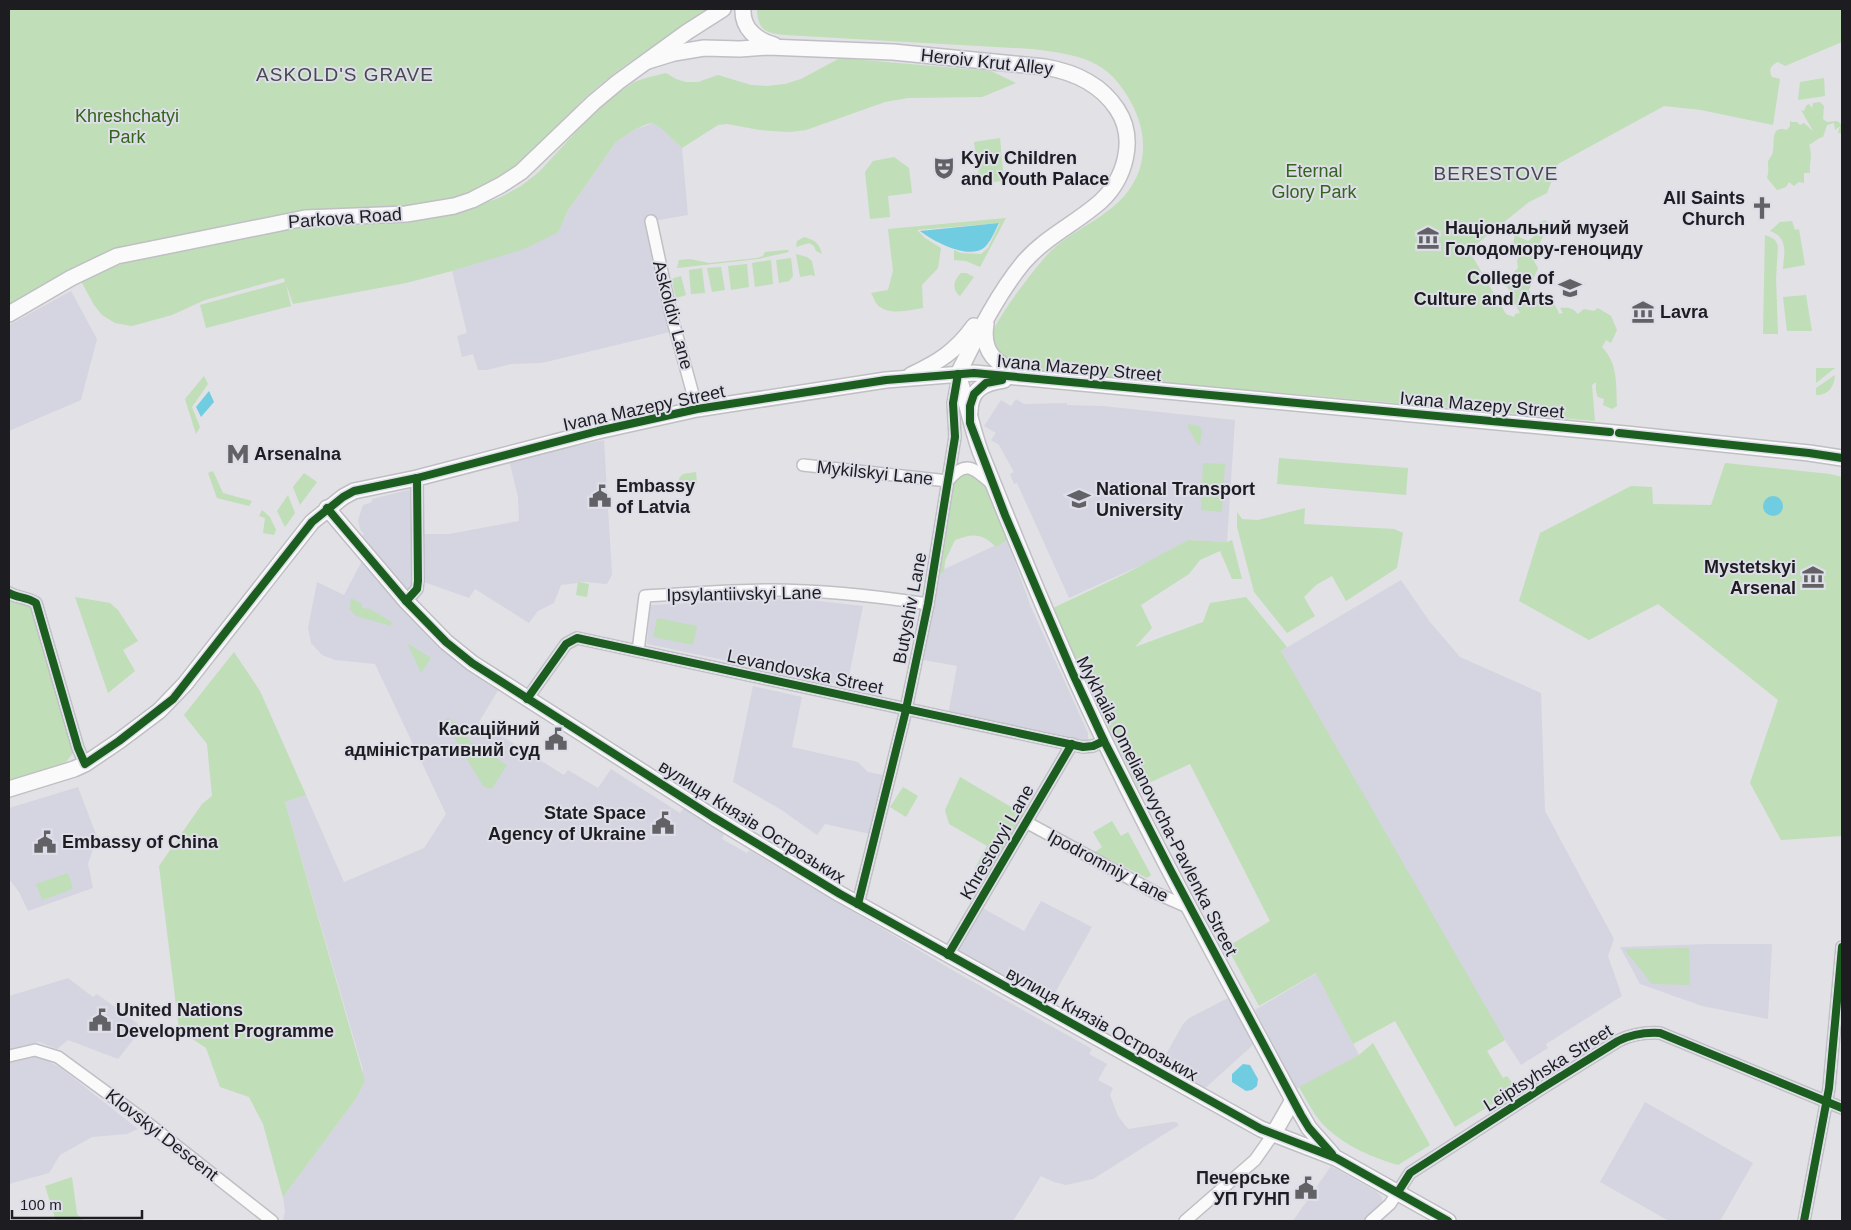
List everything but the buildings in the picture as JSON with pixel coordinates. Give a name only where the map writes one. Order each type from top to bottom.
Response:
[{"type":"main road","name":"Parkova Road","points":[[9,314],[71,278],[117,256],[305,218],[406,214],[454,206],[472,200],[521,172],[594,102],[687,32],[723,9]]},
{"type":"main road","points":[[743,9],[745,23],[754,36],[769,44],[783,47]]},
{"type":"main road","points":[[648,61],[674,53],[704,48],[783,47]]},
{"type":"main road","name":"Heroiv Krut Alley","points":[[783,47],[893,52],[1045,66],[1066,70],[1082,77],[1097,87],[1114,104],[1119,112],[1126,131],[1127,153],[1115,182],[1099,203],[1053,235],[1035,250],[1022,265],[988,317],[958,374]]},
{"type":"main road","points":[[900,379],[913,375],[948,355],[962,342],[979,318],[1000,298]]},
{"type":"main road","points":[[988,317],[985,340],[987,351],[1005,368],[1025,378]]},
{"type":"main road","name":"Ivana Mazepy Street","points":[[9,789],[86,764],[173,699],[312,522],[327,508],[354,491],[417,478],[608,429],[698,409],[822,389],[900,379],[974,373],[1626,434],[1842,458]]},
{"type":"main road","name":"Mykhaila Omelianovycha-Pavlenka Street","points":[[958,374],[965,395],[970,423],[993,485],[1062,648],[1104,741],[1292,1100],[1309,1128],[1336,1158]]},
{"type":"main road","points":[[970,423],[970,406],[974,394],[986,383],[1025,378]]},
{"type":"main road","name":"вулиця Князів Острозьких","points":[[327,508],[406,601],[456,651],[527,700],[713,817],[858,904],[948,955],[1255,1125],[1336,1158],[1448,1221]]},
{"type":"main road","points":[[1274,1133],[1292,1100]]},
{"type":"street","name":"Askoldiv Lane","points":[[651,221],[671,314],[698,409]]},
{"type":"street","name":"Butyshiv Lane","points":[[858,904],[905,710],[928,604],[955,437],[953,403],[958,374]]},
{"type":"street","name":"Mykilskyi Lane","points":[[803,465],[948,481]]},
{"type":"street","points":[[948,481],[959,469],[966,467],[977,470],[993,485]]},
{"type":"street","points":[[406,601],[417,589],[418,581],[417,478]]},
{"type":"street","name":"Ipsylantiivskyi Lane","points":[[638,652],[645,596],[798,590],[883,596],[928,604]]},
{"type":"street","points":[[9,593],[28,598],[36,603],[78,748],[86,764]]},
{"type":"street","name":"Levandovska Street","points":[[527,700],[566,644],[576,638],[1083,747],[1093,746],[1104,741]]},
{"type":"street","name":"Khrestovyi Lane","points":[[948,955],[1072,744]]},
{"type":"street","name":"Ipodromniy Lane","points":[[1026,822],[1158,894],[1190,908]]},
{"type":"street","points":[[1804,1221],[1832,1069],[1842,948]]},
{"type":"street","name":"Leiptsyhska Street","points":[[1371,1221],[1390,1204],[1410,1173],[1538,1090],[1630,1035],[1646,1032],[1660,1033],[1842,1108]]},
{"type":"street","name":"Klovskyi Descent","points":[[9,1056],[35,1050],[50,1053],[88,1078],[272,1221]]},
{"type":"street","points":[[1185,1221],[1255,1160],[1274,1133]]},
{"type":"shaded area","points":[[653,123],[682,148],[688,215],[647,222],[670,332],[542,363],[511,364],[487,370],[478,370],[473,354],[462,357],[457,336],[467,333],[452,271],[485,260],[561,227],[567,212],[616,142],[632,131]]},
{"type":"shaded area","points":[[71,291],[97,339],[81,400],[9,431],[9,325]]},
{"type":"shaded area","points":[[1016,399],[1024,404],[1067,403],[1067,405],[1103,406],[1235,420],[1227,542],[1188,540],[1159,557],[1069,598],[1017,483],[1014,484],[1010,474],[1014,472],[999,445],[991,440],[996,433],[984,426],[1001,400],[1011,406]]},
{"type":"shaded area","points":[[604,440],[612,575],[607,584],[585,582],[561,585],[554,603],[538,611],[529,623],[475,589],[469,598],[421,581],[422,534],[449,534],[519,521],[518,497],[509,460]]},
{"type":"shaded area","points":[[416,488],[413,589],[408,591],[361,537],[364,534],[360,529],[358,520],[363,505],[372,502],[372,499]]},
{"type":"shaded area","points":[[1007,540],[1031,607],[1088,733],[1088,739],[1084,742],[948,715],[957,666],[918,659],[936,573]]},
{"type":"shaded area","points":[[363,559],[500,687],[479,722],[564,775],[568,770],[598,788],[611,769],[680,813],[684,808],[724,834],[722,839],[747,853],[749,850],[954,971],[1092,1049],[1089,1054],[1107,1064],[1098,1080],[1113,1088],[1110,1095],[1118,1116],[1128,1129],[1172,1122],[1176,1122],[1179,1125],[1093,1179],[1066,1185],[1041,1176],[1013,1221],[283,1221],[285,1211],[283,1197],[355,1100],[363,1070],[285,802],[306,795],[344,882],[424,848],[446,814],[375,664],[335,660],[322,655],[311,643],[308,628],[317,582],[344,595]]},
{"type":"shaded area","points":[[1401,580],[1430,622],[1460,657],[1541,693],[1545,811],[1614,939],[1608,956],[1622,996],[1546,1044],[1548,1048],[1521,1065],[1452,958],[1281,651]]},
{"type":"shaded area","points":[[792,598],[863,606],[847,686],[647,644],[650,605]]},
{"type":"shaded area","points":[[753,686],[802,697],[792,747],[858,762],[868,772],[884,775],[870,834],[825,824],[817,835],[780,809],[733,782]]},
{"type":"shaded area","points":[[78,787],[97,837],[88,864],[93,888],[28,911],[19,892],[9,879],[9,808]]},
{"type":"shaded area","points":[[1041,901],[1092,927],[1047,1007],[952,952],[979,906],[1024,931]]},
{"type":"shaded area","points":[[1772,944],[1768,1019],[1702,1006],[1640,984],[1620,947]]},
{"type":"shaded area","points":[[1317,973],[1359,1055],[1297,1089],[1255,1010]]},
{"type":"shaded area","points":[[68,978],[93,997],[97,994],[137,1023],[140,1031],[118,1059],[68,1040],[57,1049],[39,1042],[9,1049],[9,996]]},
{"type":"shaded area","points":[[1228,998],[1254,1044],[1202,1091],[1159,1067],[1183,1024],[1189,1018]]},
{"type":"shaded area","points":[[35,1056],[47,1060],[62,1069],[138,1129],[127,1134],[92,1137],[60,1155],[49,1173],[9,1184],[9,1063]]},
{"type":"shaded area","points":[[1645,1102],[1753,1163],[1720,1221],[1669,1221],[1600,1182]]},
{"type":"shaded area","points":[[1331,1166],[1377,1192],[1382,1197],[1382,1204],[1367,1221],[1293,1221]]},
{"type":"green space","name":"Khreshchatyi Park","points":[[9,9],[710,9],[603,82],[522,163],[496,182],[474,193],[426,205],[303,212],[249,221],[117,249],[89,260],[9,304]]},
{"type":"green space","name":"Eternal Glory Park","points":[[757,9],[1842,9],[1842,42],[1785,66],[1778,62],[1772,66],[1770,72],[1772,77],[1780,79],[1773,125],[1701,110],[1664,106],[1558,164],[1547,193],[1529,202],[1474,246],[1471,254],[1506,314],[1514,317],[1515,314],[1520,313],[1513,300],[1508,298],[1509,290],[1505,284],[1510,282],[1509,277],[1518,268],[1517,260],[1525,247],[1520,250],[1517,246],[1512,249],[1515,235],[1528,241],[1539,230],[1540,222],[1545,220],[1548,222],[1540,242],[1543,249],[1537,253],[1534,261],[1538,268],[1529,290],[1532,297],[1531,302],[1548,299],[1552,301],[1559,314],[1563,313],[1560,308],[1570,308],[1578,314],[1584,309],[1594,311],[1598,308],[1611,316],[1617,330],[1611,343],[1606,340],[1602,347],[1614,367],[1617,406],[1612,409],[1603,405],[1604,399],[1598,397],[1596,393],[1596,382],[1592,385],[1595,421],[1027,370],[1004,362],[996,357],[991,338],[999,319],[1018,292],[1054,248],[1115,205],[1124,197],[1136,177],[1142,156],[1142,135],[1137,114],[1123,89],[1102,68],[1091,61],[1078,57],[1032,49],[778,34],[768,31],[761,26]]},
{"type":"green space","points":[[840,58],[991,71],[1016,83],[982,97],[908,98],[885,102],[806,130],[789,132],[760,130],[727,124],[718,125],[682,148],[653,123],[647,124],[616,142],[567,212],[557,233],[524,249],[406,283],[293,304],[286,284],[291,306],[206,328],[200,305],[285,282],[284,278],[205,300],[172,315],[132,326],[115,323],[102,315],[94,305],[81,281],[121,264],[151,255],[303,225],[399,221],[438,216],[482,204],[499,198],[521,186],[539,172],[601,106],[634,82],[666,73],[686,82],[698,82],[718,75],[751,85],[785,84],[801,79]]},
{"type":"green space","points":[[1824,78],[1825,96],[1798,100],[1800,82]]},
{"type":"green space","points":[[1820,102],[1824,106],[1823,119],[1827,122],[1837,121],[1842,123],[1842,133],[1838,133],[1840,126],[1835,130],[1834,123],[1827,125],[1823,137],[1809,145],[1811,152],[1810,173],[1804,173],[1804,183],[1799,182],[1794,186],[1789,182],[1786,187],[1777,190],[1767,178],[1768,162],[1773,152],[1774,135],[1778,130],[1787,130],[1790,126],[1790,120],[1800,125],[1804,123],[1813,131],[1801,110],[1804,111],[1809,104],[1812,108],[1813,103]]},
{"type":"green space","points":[[1000,138],[1004,181],[980,183],[974,142]]},
{"type":"green space","points":[[894,157],[909,168],[912,193],[888,196],[890,217],[870,219],[865,172],[873,161]]},
{"type":"green space","points":[[1006,218],[980,267],[966,261],[954,260],[954,250],[961,253],[981,254],[988,248],[1000,223],[917,230],[925,238],[941,248],[938,268],[922,285],[923,308],[907,311],[890,311],[877,304],[871,293],[888,290],[893,271],[888,229]]},
{"type":"green space","points":[[1792,221],[1795,230],[1799,229],[1805,265],[1783,269],[1783,242],[1780,237],[1770,231],[1780,222]]},
{"type":"green space","points":[[1765,235],[1775,240],[1778,246],[1776,278],[1778,334],[1763,334]]},
{"type":"green space","points":[[804,237],[816,243],[822,254],[816,251],[814,246],[809,243],[796,247],[797,241]]},
{"type":"green space","points":[[788,250],[789,252],[758,259],[677,268],[679,260],[690,259],[709,263],[757,258],[763,256],[765,252]]},
{"type":"green space","points":[[796,254],[807,257],[812,261],[815,276],[800,277]]},
{"type":"green space","points":[[791,258],[793,276],[789,281],[779,283],[776,260]]},
{"type":"green space","points":[[771,260],[773,284],[755,287],[752,263]]},
{"type":"green space","points":[[747,264],[749,287],[731,290],[728,266]]},
{"type":"green space","points":[[721,267],[725,290],[712,292],[707,268]]},
{"type":"green space","points":[[702,268],[705,293],[691,294],[689,270]]},
{"type":"green space","points":[[961,273],[974,277],[960,296],[955,290],[954,284]]},
{"type":"green space","points":[[681,276],[686,295],[676,298],[671,279]]},
{"type":"green space","points":[[1806,295],[1812,331],[1787,331],[1783,297]]},
{"type":"green space","points":[[1816,368],[1835,368],[1816,383]]},
{"type":"green space","points":[[1835,375],[1830,390],[1824,394],[1816,395],[1816,388]]},
{"type":"green space","points":[[204,376],[208,384],[192,407],[200,427],[196,434],[185,399]]},
{"type":"green space","points":[[1188,424],[1199,426],[1202,430],[1200,445],[1197,444]]},
{"type":"green space","points":[[1279,458],[1408,468],[1406,495],[1277,484]]},
{"type":"green space","points":[[1203,463],[1225,464],[1222,512],[1201,510]]},
{"type":"green space","points":[[1725,463],[1830,474],[1842,477],[1842,836],[1781,840],[1750,783],[1778,700],[1658,604],[1589,640],[1519,601],[1540,533],[1631,486],[1652,487],[1653,504],[1711,505]]},
{"type":"green space","points":[[213,471],[223,493],[252,501],[249,506],[217,498],[208,473]]},
{"type":"green space","points":[[967,471],[981,475],[990,489],[1007,540],[996,547],[982,537],[972,535],[955,540],[945,561],[944,572],[938,575],[950,488],[957,477]]},
{"type":"green space","points":[[696,472],[697,484],[680,484],[679,478],[683,474]]},
{"type":"green space","points":[[304,473],[317,482],[300,505],[293,487]]},
{"type":"green space","points":[[288,495],[295,513],[285,527],[277,511]]},
{"type":"green space","points":[[1305,508],[1304,524],[1394,529],[1403,533],[1397,568],[1346,601],[1332,576],[1316,585],[1304,597],[1315,616],[1287,633],[1254,592],[1237,527],[1237,512],[1242,519],[1258,520]]},
{"type":"green space","points":[[262,510],[270,517],[276,530],[274,535],[263,533],[265,518],[259,516]]},
{"type":"green space","points":[[1188,540],[1227,542],[1232,540],[1242,579],[1232,579],[1220,551],[1200,560],[1189,574],[1141,605],[1152,628],[1135,647],[1203,622],[1210,603],[1246,597],[1287,647],[1281,651],[1505,1040],[1487,1051],[1503,1078],[1507,1076],[1514,1085],[1514,1091],[1455,1127],[1395,1021],[1353,1044],[1316,973],[1259,1006],[1227,947],[1270,921],[1190,764],[1138,788],[1061,627],[1053,608],[1125,574]]},
{"type":"green space","points":[[578,582],[589,584],[587,597],[576,595]]},
{"type":"green space","points":[[75,597],[110,603],[118,610],[138,641],[123,650],[135,671],[108,693]]},
{"type":"green space","points":[[351,598],[362,604],[362,608],[370,609],[392,622],[391,626],[356,616],[350,609]]},
{"type":"green space","points":[[9,600],[27,604],[33,609],[73,753],[66,762],[9,781]]},
{"type":"green space","points":[[657,618],[697,626],[693,645],[653,637]]},
{"type":"green space","points":[[407,643],[431,658],[421,673]]},
{"type":"green space","points":[[234,652],[260,691],[306,795],[285,802],[365,1081],[355,1100],[283,1197],[263,1124],[249,1097],[220,1087],[206,1048],[179,1030],[159,866],[202,804],[212,796],[207,744],[184,715]]},
{"type":"green space","points":[[448,718],[458,724],[455,729],[469,738],[468,740],[507,765],[490,789],[483,786],[445,722],[445,719]]},
{"type":"green space","points":[[960,777],[1025,815],[988,876],[975,868],[987,846],[949,824],[945,810]]},
{"type":"green space","points":[[903,787],[918,796],[906,817],[890,807]]},
{"type":"green space","points":[[1112,821],[1121,836],[1128,832],[1151,875],[1147,878],[1095,852],[1102,847],[1093,832]]},
{"type":"green space","points":[[68,873],[73,889],[42,900],[36,884]]},
{"type":"green space","points":[[1689,948],[1690,985],[1652,984],[1624,949]]},
{"type":"green space","points":[[1373,1043],[1430,1145],[1398,1165],[1366,1153],[1336,1136],[1320,1121],[1299,1087],[1359,1055]]},
{"type":"green space","points":[[72,1177],[77,1214],[84,1221],[56,1221],[45,1186]]},
{"type":"water","points":[[999,223],[985,247],[978,251],[970,252],[951,248],[933,240],[920,231]]},
{"type":"water","points":[[209,391],[214,402],[201,417],[196,407]]},
{"type":"water","points":[[1773,496],[1780,499],[1783,506],[1780,513],[1773,516],[1766,513],[1763,506],[1766,499]]},
{"type":"water","points":[[1243,1064],[1250,1065],[1258,1079],[1257,1086],[1252,1090],[1246,1091],[1232,1082],[1232,1074]]},
{"type":"cycle path","points":[[9,593],[36,603],[78,748],[85,764],[119,741],[173,699],[312,522],[343,497],[354,491],[417,478],[598,431],[697,409],[886,380],[974,373],[1610,432]]},
{"type":"cycle path","points":[[858,904],[905,714],[928,604],[955,437],[953,403],[958,374]]},
{"type":"cycle path","points":[[1002,380],[986,383],[974,394],[970,406],[970,423],[1005,515],[1073,674],[1104,741],[1301,1115],[1309,1128],[1332,1154]]},
{"type":"cycle path","points":[[1619,433],[1842,458]]},
{"type":"cycle path","points":[[406,601],[417,589],[418,581],[417,478]]},
{"type":"cycle path","points":[[327,508],[406,601],[446,642],[472,663],[713,817],[840,894],[1261,1129],[1336,1158],[1448,1221]]},
{"type":"cycle path","points":[[527,699],[566,644],[577,638],[1083,747],[1093,746],[1104,741]]},
{"type":"cycle path","points":[[948,955],[1072,744]]},
{"type":"cycle path","points":[[1804,1221],[1829,1088],[1842,947]]},
{"type":"cycle path","points":[[1398,1192],[1410,1173],[1618,1041],[1638,1034],[1660,1033],[1842,1108]]},
{"type":"place","name":"Kyiv Children and Youth Palace","points":[[944,168]]},
{"type":"place","name":"All Saints Church","points":[[1762,208]]},
{"type":"place","name":"Національний музей Голодомору-геноциду","points":[[1428,238]]},
{"type":"place","name":"College of Culture and Arts","points":[[1570,288]]},
{"type":"place","name":"Lavra","points":[[1643,312]]},
{"type":"place","name":"Arsenalna","points":[[238,454]]},
{"type":"place","name":"Embassy of Latvia","points":[[600,496]]},
{"type":"place","name":"National Transport University","points":[[1079,499]]},
{"type":"place","name":"Mystetskyi Arsenal","points":[[1813,577]]},
{"type":"place","name":"Касаційний адміністративний суд","points":[[556,739]]},
{"type":"place","name":"State Space Agency of Ukraine","points":[[663,823]]},
{"type":"place","name":"Embassy of China","points":[[45,842]]},
{"type":"place","name":"United Nations Development Programme","points":[[100,1020]]},
{"type":"place","name":"Печерське УП ГУНП","points":[[1306,1188]]},
{"type":"district","name":"ASKOLD'S GRAVE","points":[[345,74]]},
{"type":"district","name":"BERESTOVE","points":[[1496,173]]}]
